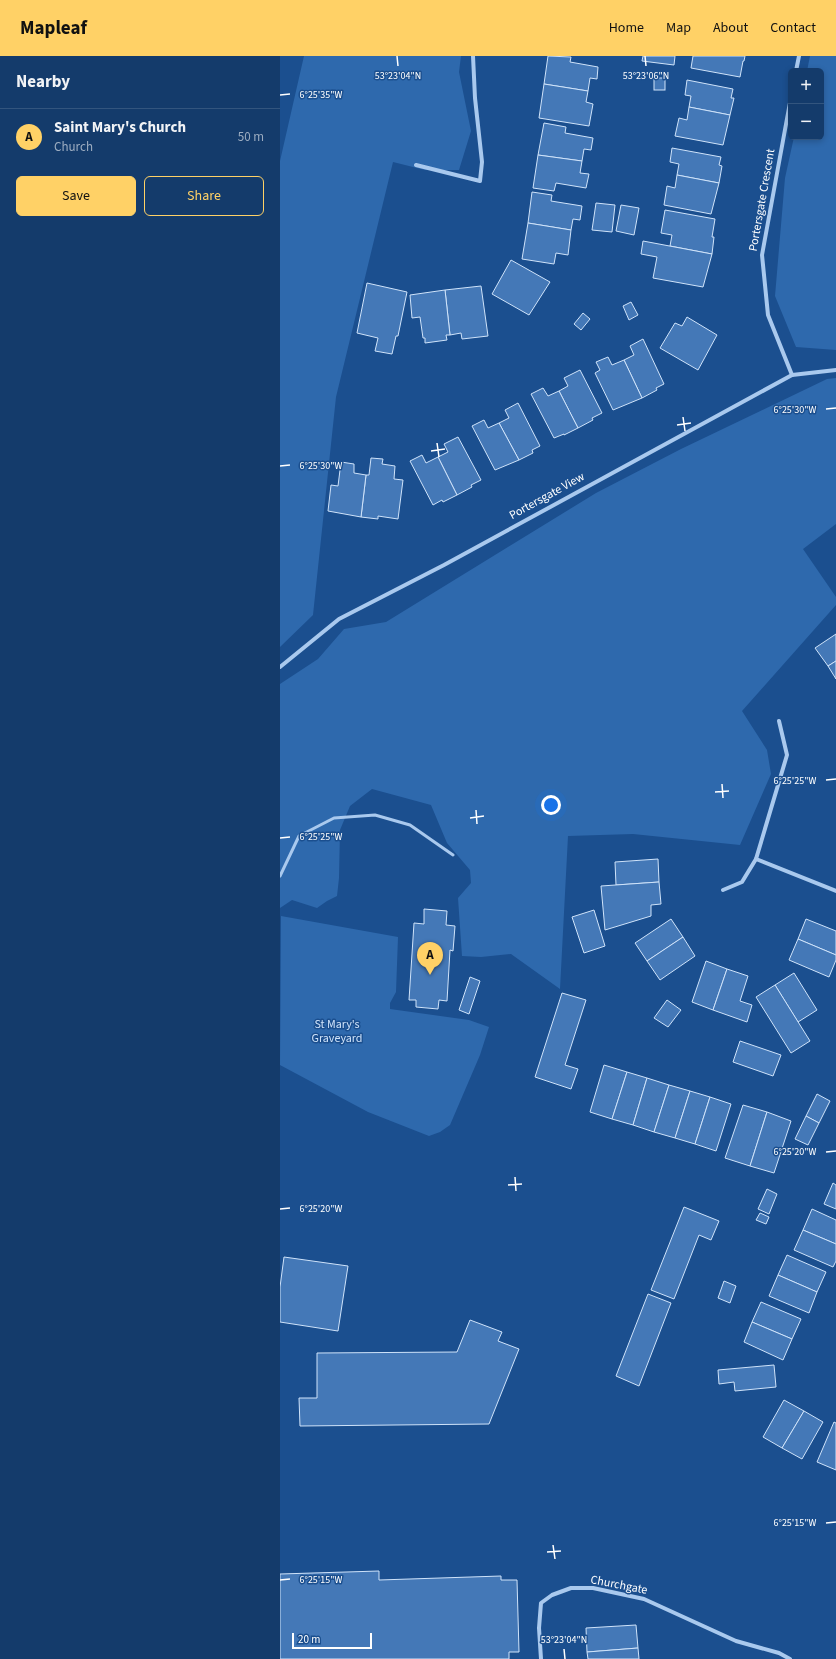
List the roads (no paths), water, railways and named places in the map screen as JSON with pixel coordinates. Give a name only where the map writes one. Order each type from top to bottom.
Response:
[{"type":"street","points":[[416,165],[480,181],[482,162],[475,98],[473,56]]},
{"type":"street","points":[[797,68],[799,56]]},
{"type":"street","name":"Portersgate Crescent","points":[[790,104],[762,255],[768,315],[792,375]]},
{"type":"street","name":"Portersgate View","points":[[280,668],[339,619],[444,565],[792,375],[836,370]]},
{"type":"street","points":[[723,890],[742,882],[756,859],[786,755],[778,721]]},
{"type":"street","points":[[756,859],[836,891]]},
{"type":"street","name":"Churchgate","points":[[541,1659],[539,1628],[541,1603],[552,1595],[570,1588],[593,1588],[644,1599],[736,1641],[778,1653],[790,1659]]},
{"type":"lane","points":[[280,876],[299,836],[334,818],[375,815],[410,825],[453,855]]},
{"type":"place","name":"Saint Mary's Church","points":[[430,975]]},
{"type":"park label","name":"St Mary's Graveyard","points":[[337,1031]]}]
